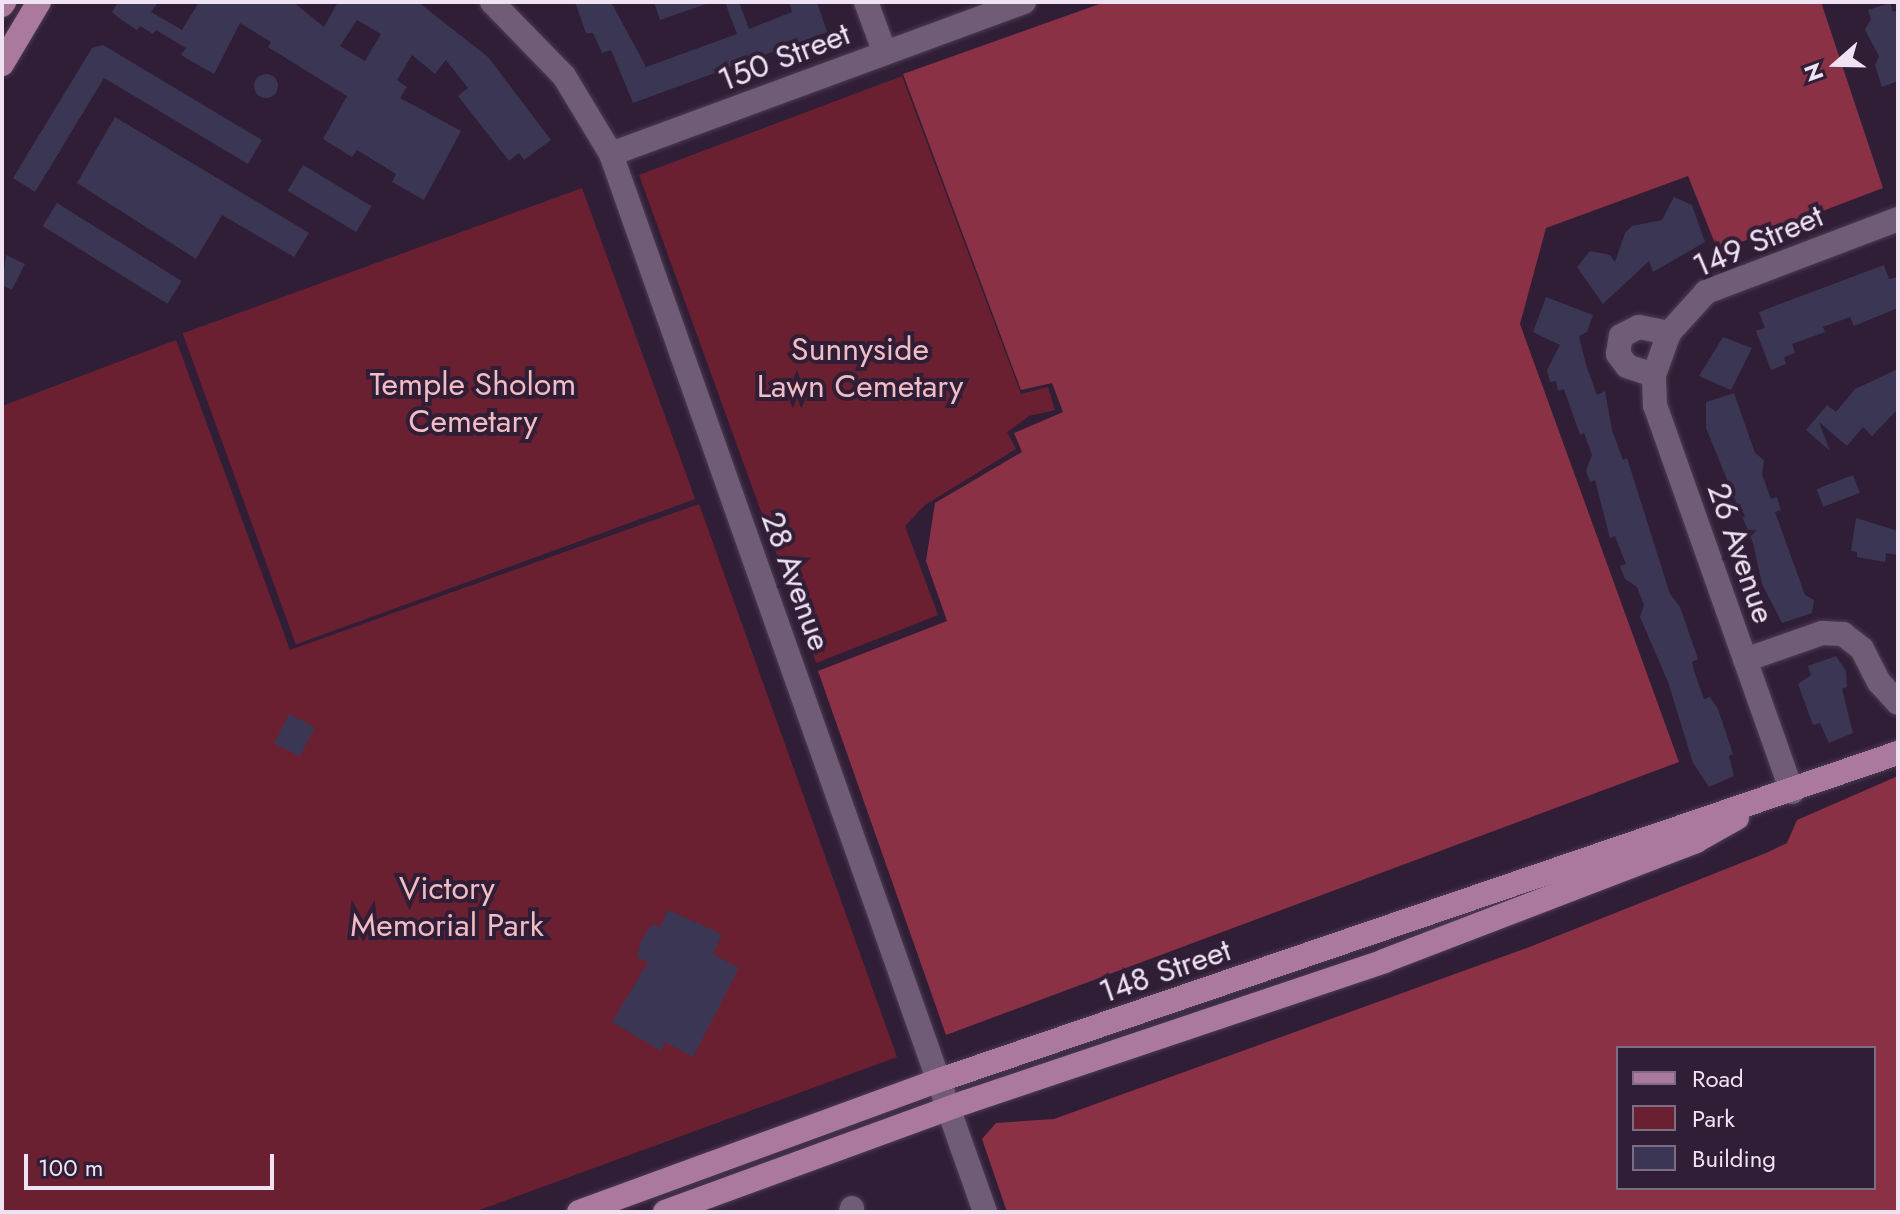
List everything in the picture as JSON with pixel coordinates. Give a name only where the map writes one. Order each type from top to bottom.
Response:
[{"type":"main road","points":[[2,64],[39,2]]},
{"type":"main road","name":"148 Street","points":[[579,1212],[937,1081],[1742,804],[1783,795],[1898,753]]},
{"type":"main road","name":"148 Street","points":[[665,1212],[948,1109],[1384,961],[1696,841],[1783,795]]},
{"type":"street","name":"28 Avenue","points":[[492,2],[564,76],[611,154],[985,1212]]},
{"type":"street","points":[[866,2],[885,53]]},
{"type":"street","name":"150 Street","points":[[611,154],[1024,2]]},
{"type":"street","name":"149 Street","points":[[1669,333],[1706,292],[1898,219]]},
{"type":"street","points":[[1654,375],[1627,366],[1618,354],[1621,336],[1639,327],[1669,333]]},
{"type":"street","name":"26 Avenue","points":[[1669,333],[1654,375],[1655,406],[1745,660],[1783,795]]},
{"type":"street","points":[[1745,660],[1822,633],[1843,634],[1862,649],[1879,682],[1898,703]]},
{"type":"green space","name":"Sunnyside Lawn Cemetary","points":[[902,76],[1021,394],[1048,387],[1055,410],[1029,416],[1007,432],[1016,449],[925,505],[905,526],[938,615],[816,663],[639,175]]},
{"type":"green space","name":"Temple Sholom Cemetary","points":[[582,188],[695,499],[296,644],[183,333]]},
{"type":"green space","name":"Victory Memorial Park","points":[[176,340],[290,650],[699,504],[897,1057],[474,1212],[2,1212],[2,406]]},
{"type":"shaded area","points":[[1105,2],[1821,2],[1883,188],[1718,251],[1688,176],[1546,228],[1520,324],[1679,762],[946,1035],[818,671],[947,621],[926,561],[935,503],[1022,452],[1014,433],[1063,412],[1052,383],[1021,390],[903,74]]},
{"type":"shaded area","points":[[1898,776],[1898,1212],[1007,1212],[982,1139],[996,1123],[1054,1119],[1527,948],[1787,843],[1797,820]]},
{"type":"building","points":[[118,2],[158,2],[151,12],[182,30],[199,2],[293,2],[324,27],[338,2],[418,2],[488,57],[551,140],[524,160],[519,153],[509,161],[458,96],[468,88],[446,60],[435,74],[412,55],[397,80],[407,87],[400,98],[461,131],[424,200],[392,182],[396,174],[357,150],[352,157],[323,139],[347,96],[268,47],[271,42],[240,23],[214,74],[181,55],[186,48],[156,30],[153,34],[140,26],[137,30],[112,12]],"holes":[[[357,20],[381,34],[365,61],[340,46]]]},
{"type":"building","points":[[575,2],[611,2],[646,67],[737,34],[725,2],[739,2],[749,29],[792,12],[789,2],[817,2],[827,32],[633,103],[611,50],[602,53],[593,33],[586,33]]},
{"type":"building","points":[[654,2],[706,2],[706,4],[660,20]]},
{"type":"building","points":[[1890,3],[1893,12],[1898,10],[1898,81],[1882,87],[1875,65],[1879,56],[1865,30],[1871,19],[1868,10]]},
{"type":"building","points":[[103,45],[262,140],[248,164],[104,78],[35,192],[13,178],[92,48]]},
{"type":"building","points":[[266,74],[275,77],[278,86],[275,95],[266,98],[257,95],[254,86],[257,77]]},
{"type":"building","points":[[115,117],[309,233],[294,257],[222,215],[196,259],[77,183]]},
{"type":"building","points":[[303,165],[372,206],[356,232],[288,191]]},
{"type":"building","points":[[1674,197],[1692,205],[1705,242],[1653,272],[1649,261],[1603,304],[1577,267],[1590,251],[1610,255],[1615,262],[1625,233],[1632,226],[1662,220]]},
{"type":"building","points":[[57,203],[182,281],[167,304],[43,226]]},
{"type":"building","points":[[6,255],[25,264],[12,290],[2,285]]},
{"type":"building","points":[[1884,265],[1889,279],[1898,277],[1898,308],[1854,326],[1850,317],[1823,327],[1825,332],[1792,344],[1795,353],[1784,357],[1786,364],[1771,370],[1756,331],[1765,328],[1759,312]]},
{"type":"building","points":[[1546,297],[1593,315],[1587,332],[1579,336],[1586,365],[1597,395],[1605,391],[1612,430],[1623,460],[1627,458],[1670,594],[1680,607],[1698,659],[1692,662],[1695,674],[1704,699],[1710,697],[1718,709],[1733,754],[1729,756],[1734,776],[1709,787],[1693,763],[1668,682],[1640,617],[1644,605],[1637,587],[1625,579],[1620,566],[1626,564],[1615,536],[1610,538],[1595,480],[1590,482],[1586,471],[1592,455],[1584,433],[1580,435],[1564,389],[1558,391],[1556,381],[1550,382],[1547,370],[1560,345],[1533,332]]},
{"type":"building","points":[[1723,337],[1752,348],[1731,390],[1699,376]]},
{"type":"building","points":[[1898,369],[1898,409],[1872,436],[1863,427],[1847,446],[1819,422],[1830,451],[1806,430],[1827,405],[1836,412],[1855,389]]},
{"type":"building","points":[[1734,393],[1755,453],[1764,460],[1762,474],[1771,499],[1777,497],[1781,510],[1775,512],[1805,595],[1814,600],[1812,613],[1782,623],[1762,584],[1753,543],[1706,428],[1706,402]]},
{"type":"building","points":[[1853,475],[1860,493],[1823,507],[1817,489]]},
{"type":"building","points":[[1856,518],[1898,531],[1898,555],[1886,553],[1885,562],[1857,557],[1857,552],[1851,551]]},
{"type":"building","points":[[1836,656],[1846,671],[1847,687],[1842,689],[1853,733],[1829,743],[1820,723],[1813,725],[1798,684],[1811,675],[1808,666]]},
{"type":"building","points":[[289,714],[315,727],[300,757],[274,743]]},
{"type":"building","points":[[668,910],[722,934],[713,954],[739,968],[693,1057],[665,1042],[661,1051],[612,1022],[648,962],[637,957],[641,941],[652,924],[660,927]]}]
